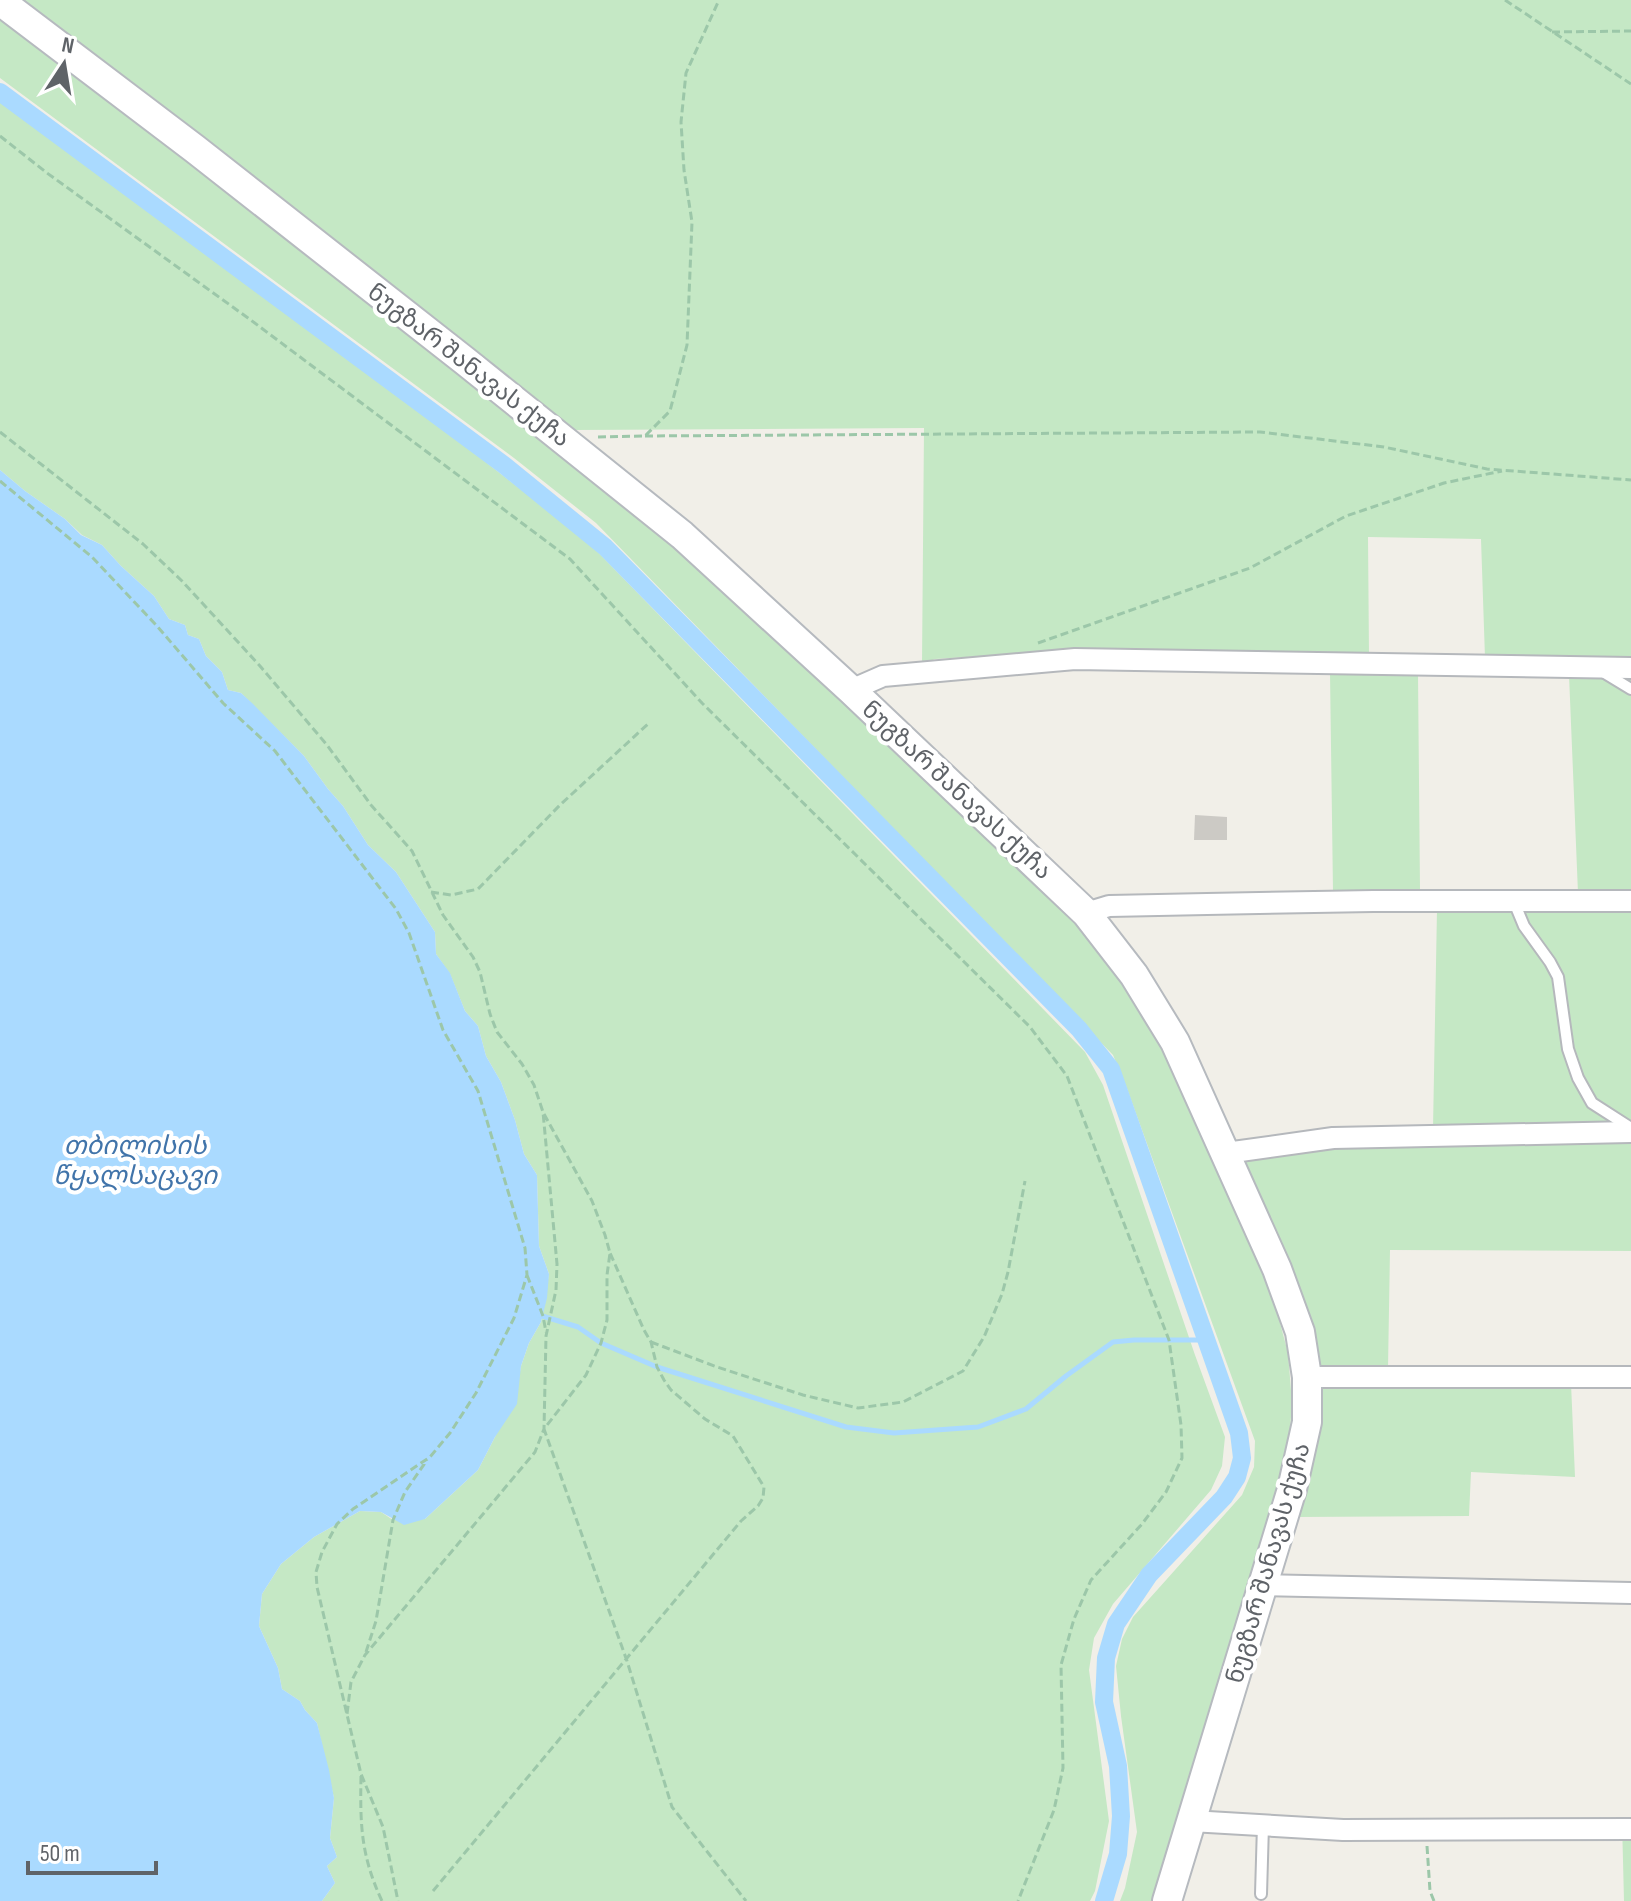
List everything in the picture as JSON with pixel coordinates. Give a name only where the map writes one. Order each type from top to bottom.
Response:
[{"type":"main road","name":"ნუგზარ შანავას ქუჩა","points":[[0,1],[195,149],[682,535],[1086,913],[1134,975],[1175,1042],[1277,1269],[1300,1332],[1307,1377],[1307,1422],[1301,1455],[1167,1901]]},
{"type":"street","points":[[851,690],[883,676],[1075,659],[1631,668]]},
{"type":"street","points":[[1086,913],[1109,906],[1358,901],[1631,901]]},
{"type":"street","points":[[1226,1153],[1333,1138],[1631,1130]]},
{"type":"street","points":[[1307,1377],[1631,1377]]},
{"type":"street","points":[[1263,1585],[1631,1593]]},
{"type":"street","points":[[1191,1821],[1343,1830],[1631,1829]]},
{"type":"lane","points":[[1594,667],[1631,689]]},
{"type":"lane","points":[[1513,901],[1524,926],[1558,977],[1568,1049],[1578,1078],[1592,1103],[1631,1130]]},
{"type":"lane","points":[[1261,1894],[1263,1825]]},
{"type":"path","points":[[645,436],[670,411],[687,345],[692,222],[681,122],[686,73],[719,0]]},
{"type":"path","points":[[1505,0],[1631,84]]},
{"type":"path","points":[[1552,32],[1631,31]]},
{"type":"path","points":[[0,136],[570,559],[702,703],[1030,1027],[1067,1076],[1169,1340],[1181,1425],[1182,1458],[1166,1492],[1142,1524],[1091,1580],[1074,1619],[1061,1665],[1063,1768],[1054,1810],[1018,1901]]},
{"type":"path","points":[[0,432],[117,522],[182,581],[318,734],[371,805],[412,851],[443,915],[473,957],[497,1032],[534,1085],[543,1112],[592,1201],[610,1253],[651,1342],[657,1367],[671,1390],[705,1419],[733,1436],[764,1487],[758,1506],[741,1521],[433,1891]]},
{"type":"path","points":[[560,437],[1260,432],[1384,447],[1487,469],[1631,480]]},
{"type":"path","points":[[1032,646],[1250,568],[1346,516],[1444,483],[1506,470]]},
{"type":"path","points":[[0,481],[92,557],[223,703],[275,751],[396,909],[409,933],[443,1030],[478,1091],[525,1248],[527,1275],[543,1316],[546,1336],[544,1429],[627,1661],[672,1807],[746,1901]]},
{"type":"path","points":[[431,892],[451,895],[478,889],[560,805],[649,723]]},
{"type":"path","points":[[543,1112],[557,1264],[556,1290],[546,1336]]},
{"type":"path","points":[[651,1342],[803,1395],[858,1408],[903,1402],[963,1371],[984,1337],[1002,1294],[1025,1181]]},
{"type":"path","points":[[365,1655],[535,1452],[544,1429],[586,1375],[607,1320],[610,1253]]},
{"type":"path","points":[[347,1716],[351,1682],[365,1655],[376,1621],[393,1520],[405,1492],[476,1393],[514,1318],[527,1275]]},
{"type":"path","points":[[382,1901],[363,1849],[361,1774],[316,1572],[322,1552],[337,1524],[353,1509],[430,1457]]},
{"type":"path","points":[[361,1774],[383,1827],[398,1901]]},
{"type":"path","points":[[1426,1829],[1430,1891],[1434,1901]]},
{"type":"green space","points":[[14,0],[1631,0],[1631,660],[1485,658],[1481,539],[1368,537],[1369,656],[1080,650],[935,659],[922,664],[924,428],[574,430],[562,426]]},
{"type":"green space","points":[[0,15],[658,525],[1042,887],[1094,941],[1162,1038],[1275,1304],[1288,1353],[1292,1403],[1289,1445],[1256,1569],[1155,1901],[1120,1901],[1137,1832],[1116,1666],[1122,1639],[1133,1617],[1242,1495],[1254,1467],[1255,1441],[1113,1055],[596,523],[514,458],[0,78]]},
{"type":"green space","points":[[0,98],[385,384],[586,540],[1085,1052],[1103,1085],[1225,1437],[1222,1466],[1211,1490],[1113,1604],[1094,1638],[1089,1670],[1109,1821],[1095,1891],[1090,1901],[322,1901],[335,1883],[327,1866],[337,1857],[330,1838],[334,1798],[317,1723],[300,1701],[282,1689],[278,1668],[259,1626],[262,1594],[281,1564],[314,1537],[360,1511],[381,1512],[393,1520],[425,1519],[478,1470],[519,1378],[529,1343],[541,1322],[549,1274],[539,1246],[537,1175],[524,1154],[515,1120],[501,1082],[486,1056],[478,1026],[465,1011],[450,974],[436,954],[435,932],[396,872],[368,845],[343,806],[304,756],[241,693],[228,690],[222,672],[206,656],[199,639],[188,635],[185,625],[169,619],[154,596],[102,545],[82,535],[0,470]]},
{"type":"green space","points":[[1330,673],[1418,674],[1420,890],[1333,891]]},
{"type":"green space","points":[[1569,675],[1631,676],[1631,894],[1578,893]]},
{"type":"green space","points":[[1437,909],[1631,909],[1631,1126],[1433,1129]]},
{"type":"green space","points":[[1631,1139],[1631,1251],[1390,1250],[1388,1369],[1320,1368],[1238,1159],[1336,1146]]},
{"type":"green space","points":[[1318,1383],[1571,1383],[1575,1477],[1471,1472],[1469,1516],[1297,1517],[1316,1449]]},
{"type":"green space","points":[[1622,1821],[1631,1821],[1631,1901],[1624,1901]]},
{"type":"water","name":"თბილისის წყალსაცავი","points":[[0,470],[65,519],[81,535],[102,545],[154,596],[169,619],[185,625],[188,635],[199,639],[206,656],[222,672],[228,690],[241,693],[304,756],[343,806],[368,845],[396,872],[435,932],[436,954],[450,973],[465,1011],[478,1026],[486,1056],[501,1082],[515,1120],[524,1154],[537,1175],[539,1246],[549,1274],[547,1298],[541,1322],[521,1366],[517,1404],[478,1470],[425,1519],[404,1525],[381,1512],[360,1511],[314,1537],[281,1564],[262,1594],[259,1626],[278,1668],[282,1689],[300,1701],[317,1723],[329,1770],[334,1798],[330,1838],[337,1857],[327,1866],[335,1883],[322,1901],[0,1901]]},
{"type":"building","points":[[1195,815],[1227,817],[1227,840],[1194,840]]},
{"type":"waterway","points":[[0,92],[504,465],[605,547],[1079,1029],[1111,1069],[1239,1433],[1242,1458],[1237,1477],[1224,1497],[1149,1575],[1116,1624],[1106,1658],[1104,1702],[1118,1766],[1121,1816],[1118,1854],[1104,1901]]},
{"type":"waterway","points":[[539,1315],[578,1327],[601,1343],[657,1367],[846,1427],[894,1433],[978,1427],[1026,1409],[1113,1342],[1206,1340]]}]
